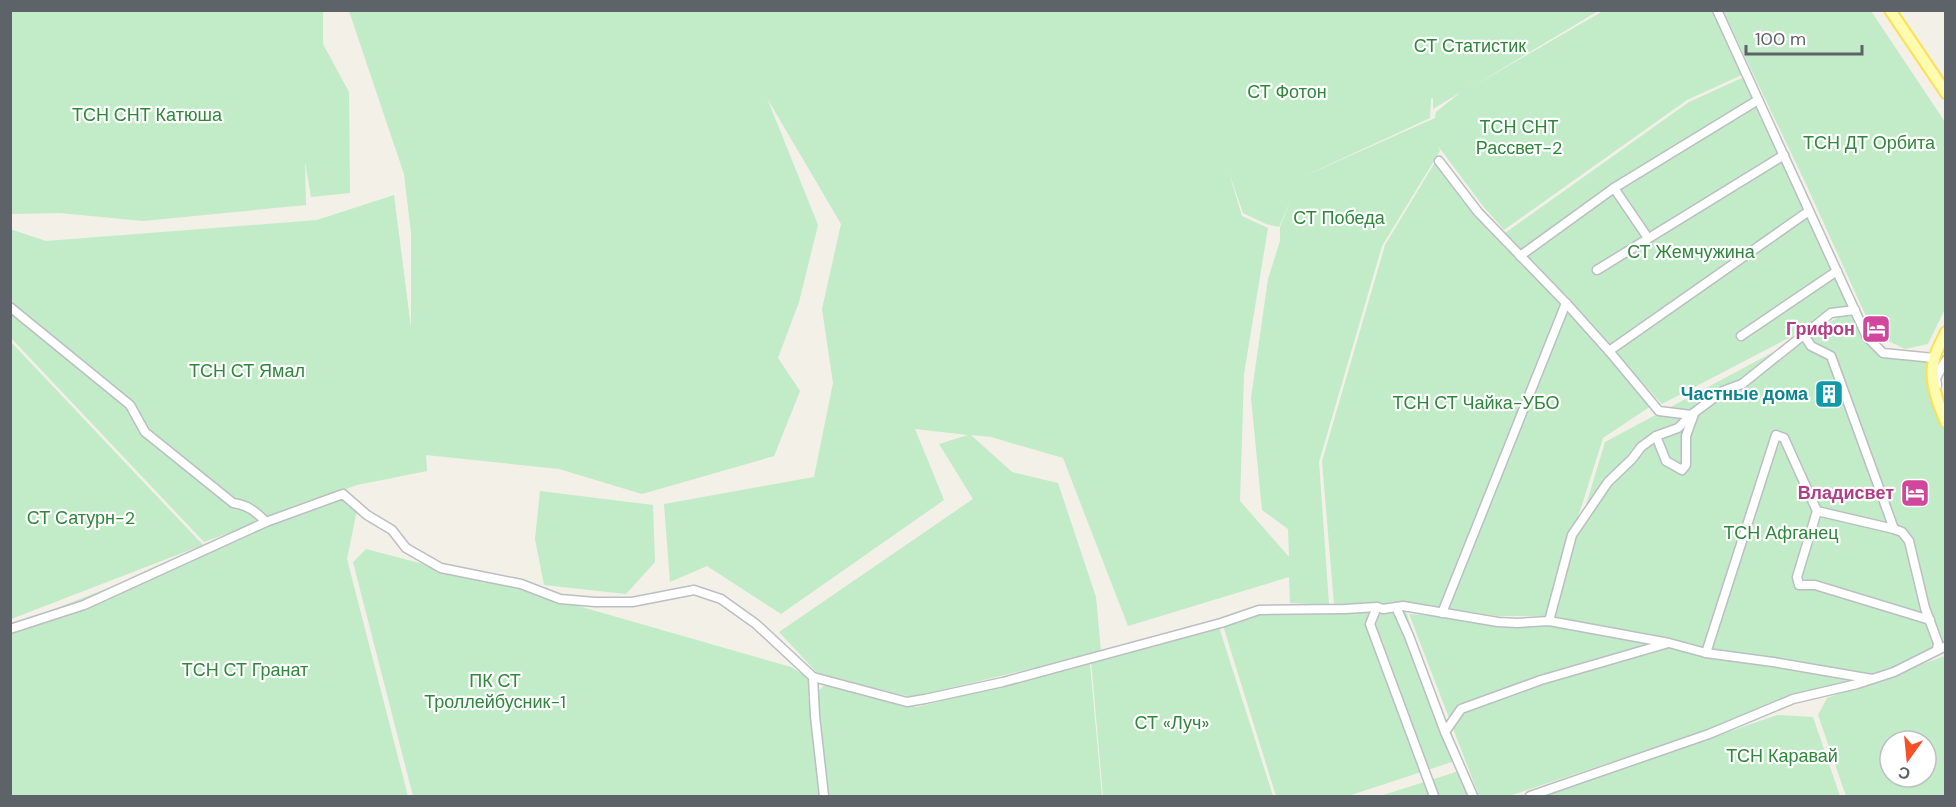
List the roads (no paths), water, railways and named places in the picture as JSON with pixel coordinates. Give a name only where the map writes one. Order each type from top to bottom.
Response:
[{"type":"main road","points":[[1890,10],[1946,93]]},
{"type":"main road","points":[[1946,332],[1940,359],[1932,377],[1946,422]]},
{"type":"street","points":[[1717,10],[1867,337],[1883,353],[1940,359]]},
{"type":"street","points":[[1520,256],[1614,189],[1758,100]]},
{"type":"street","points":[[1597,270],[1784,155]]},
{"type":"street","points":[[1439,161],[1478,212],[1566,303],[1659,411],[1693,413]]},
{"type":"street","points":[[1614,189],[1648,238]]},
{"type":"street","points":[[1609,351],[1809,211]]},
{"type":"street","points":[[1741,336],[1837,271]]},
{"type":"street","points":[[1442,613],[1566,303]]},
{"type":"street","points":[[10,308],[130,405],[145,432],[233,503],[245,505],[256,511],[266,522]]},
{"type":"street","points":[[1549,621],[1572,535],[1608,482],[1641,447],[1656,436],[1678,428],[1693,413],[1723,391],[1742,384],[1832,313],[1855,310]]},
{"type":"street","points":[[1804,335],[1811,346],[1831,356],[1894,529]]},
{"type":"street","points":[[1656,436],[1666,461],[1682,470],[1686,465],[1686,436],[1693,413]]},
{"type":"street","points":[[1706,653],[1776,435],[1784,438],[1817,511],[1797,577],[1799,585],[1815,585],[1930,620]]},
{"type":"street","points":[[10,629],[84,605],[266,522],[343,494],[367,515],[392,530],[406,548],[441,568],[520,584],[560,599],[632,602],[694,590],[721,599],[756,624],[813,677],[907,702],[1003,682],[1221,623],[1259,610],[1346,609],[1377,606],[1383,609],[1403,606],[1508,622],[1549,621],[1706,653],[1872,679]]},
{"type":"street","points":[[1530,796],[1709,734],[1793,699],[1894,672],[1941,648],[1930,620],[1909,541],[1902,532],[1817,511]]},
{"type":"street","points":[[1377,606],[1370,624],[1434,796]]},
{"type":"street","points":[[1396,607],[1473,796]]},
{"type":"street","points":[[1445,732],[1461,709],[1541,680],[1669,644]]},
{"type":"street","points":[[813,677],[824,796]]},
{"type":"place","name":"Грифон","points":[[1876,329]]},
{"type":"place","name":"Частные дома","points":[[1829,394]]},
{"type":"place","name":"Владисвет","points":[[1915,493]]},
{"type":"park label","name":"СТ Статистик","points":[[1470,46]]},
{"type":"park label","name":"СТ Фотон","points":[[1287,92]]},
{"type":"park label","name":"ТСН СНТ Катюша","points":[[147,115]]},
{"type":"park label","name":"ТСН СНТ Рассвет-2","points":[[1519,137]]},
{"type":"park label","name":"ТСН ДТ Орбита","points":[[1869,143]]},
{"type":"park label","name":"СТ Победа","points":[[1339,218]]},
{"type":"park label","name":"СТ Жемчужина","points":[[1691,252]]},
{"type":"park label","name":"ТСН СТ Ямал","points":[[247,371]]},
{"type":"park label","name":"ТСН СТ Чайка-УБО","points":[[1476,403]]},
{"type":"park label","name":"СТ Сатурн-2","points":[[81,518]]},
{"type":"park label","name":"ТСН Афганец","points":[[1781,533]]},
{"type":"park label","name":"ТСН СТ Гранат","points":[[245,670]]},
{"type":"park label","name":"ПК СТ Троллейбусник-1","points":[[495,691]]},
{"type":"park label","name":"СТ «Луч»","points":[[1172,723]]},
{"type":"park label","name":"ТСН Каравай","points":[[1782,756]]}]
